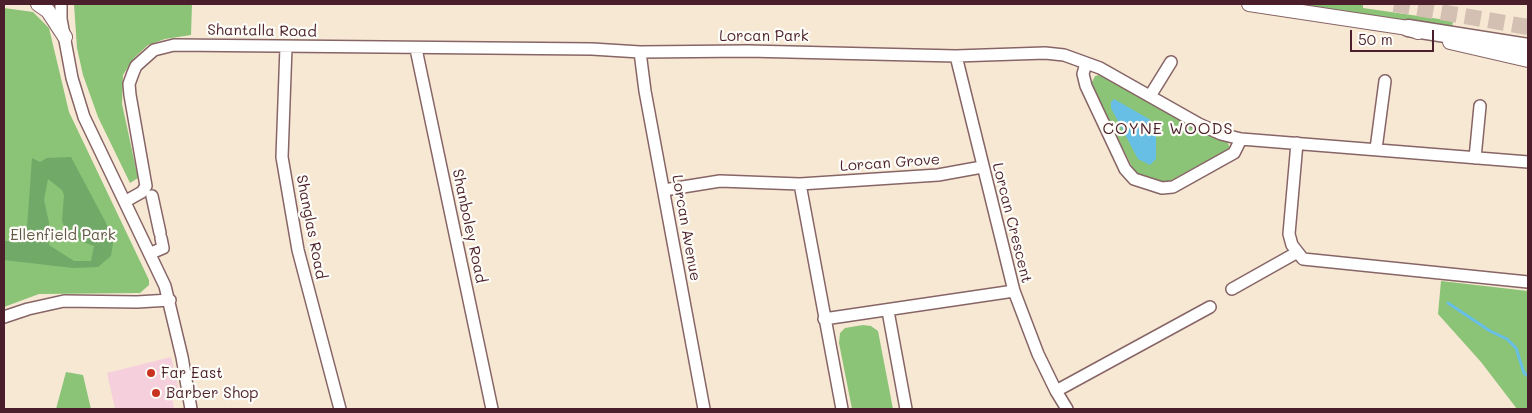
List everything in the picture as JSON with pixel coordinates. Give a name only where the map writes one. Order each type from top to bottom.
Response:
[{"type":"highway","points":[[1408,28],[1528,47]]},
{"type":"main road","points":[[38,4],[48,12],[64,37]]},
{"type":"main road","points":[[1249,4],[1408,28],[1448,42],[1528,60]]},
{"type":"street","points":[[61,4],[64,37],[72,78],[84,117],[151,253],[170,300],[191,409]]},
{"type":"street","name":"Shantalla Road","points":[[126,201],[142,192],[146,186],[130,84],[136,66],[154,50],[174,45],[545,49]]},
{"type":"street","name":"Shanglas Road","points":[[286,46],[282,158],[298,250],[340,409]]},
{"type":"street","name":"Shanboley Road","points":[[416,49],[492,409]]},
{"type":"street","name":"Lorcan Park","points":[[545,49],[956,56],[1045,53],[1064,55],[1086,63],[1199,124],[1222,134],[1241,139],[1528,162]]},
{"type":"street","name":"Lorcan Avenue","points":[[640,52],[645,91],[704,409]]},
{"type":"street","name":"Lorcan Crescent","points":[[956,56],[1014,291],[1038,354],[1067,409]]},
{"type":"street","points":[[1150,96],[1171,62]]},
{"type":"street","points":[[1086,63],[1083,74],[1086,86],[1125,169],[1134,179],[1162,188],[1173,187],[1234,154],[1241,139]]},
{"type":"street","points":[[1376,149],[1385,81]]},
{"type":"street","points":[[1475,158],[1480,106]]},
{"type":"street","points":[[1297,143],[1289,234],[1296,252],[1303,259],[1313,262],[1528,282]]},
{"type":"street","name":"Lorcan Grove","points":[[664,190],[720,181],[800,184],[938,175],[982,167]]},
{"type":"street","points":[[800,184],[842,409]]},
{"type":"street","points":[[151,253],[163,248],[152,196]]},
{"type":"street","points":[[139,228],[157,221]]},
{"type":"street","points":[[1232,289],[1296,252]]},
{"type":"street","points":[[824,319],[1014,291]]},
{"type":"street","points":[[4,317],[28,308],[64,301],[137,302],[170,300]]},
{"type":"street","points":[[1056,391],[1210,307]]},
{"type":"street","points":[[888,311],[906,409]]},
{"type":"shaded area","points":[[171,357],[179,390],[172,396],[174,409],[115,409],[107,373]]},
{"type":"green space","points":[[74,4],[192,4],[191,35],[165,39],[148,45],[134,58],[123,75],[122,104],[138,178],[130,183],[98,117],[83,75],[77,48]]},
{"type":"green space","points":[[1289,4],[1363,4],[1363,8],[1453,21],[1452,29]]},
{"type":"green space","name":"Ellenfield Park","points":[[4,8],[33,12],[49,28],[69,112],[149,280],[149,285],[140,293],[39,294],[4,307]]},
{"type":"green space","points":[[1099,75],[1200,130],[1227,141],[1230,148],[1166,183],[1137,174],[1091,84],[1095,76]]},
{"type":"green space","points":[[71,157],[106,223],[113,243],[111,256],[98,267],[73,268],[4,260],[4,241],[26,242],[32,158],[40,162],[47,158]],"holes":[[[48,179],[62,190],[64,195],[62,221],[69,237],[94,246],[91,261],[74,261],[49,245],[49,223],[44,200]]]},
{"type":"green space","points":[[1441,281],[1528,291],[1528,409],[1517,409],[1481,362],[1438,314]]},
{"type":"green space","points":[[863,325],[871,326],[878,331],[893,409],[852,409],[839,343],[840,333],[845,328]]},
{"type":"green space","points":[[66,372],[83,375],[91,409],[56,409]]},
{"type":"water","points":[[1114,99],[1149,119],[1156,127],[1156,159],[1150,165],[1138,159],[1111,108],[1111,102]]},
{"type":"waterway","points":[[1448,303],[1490,331],[1507,339],[1516,348],[1524,373],[1528,376]]},
{"type":"tunnel","points":[[1394,4],[1528,27]]},
{"type":"place","name":"Far East","points":[[151,373]]},
{"type":"place","name":"Barber Shop","points":[[156,393]]},
{"type":"district","name":"COYNE WOODS","points":[[1168,129]]}]
